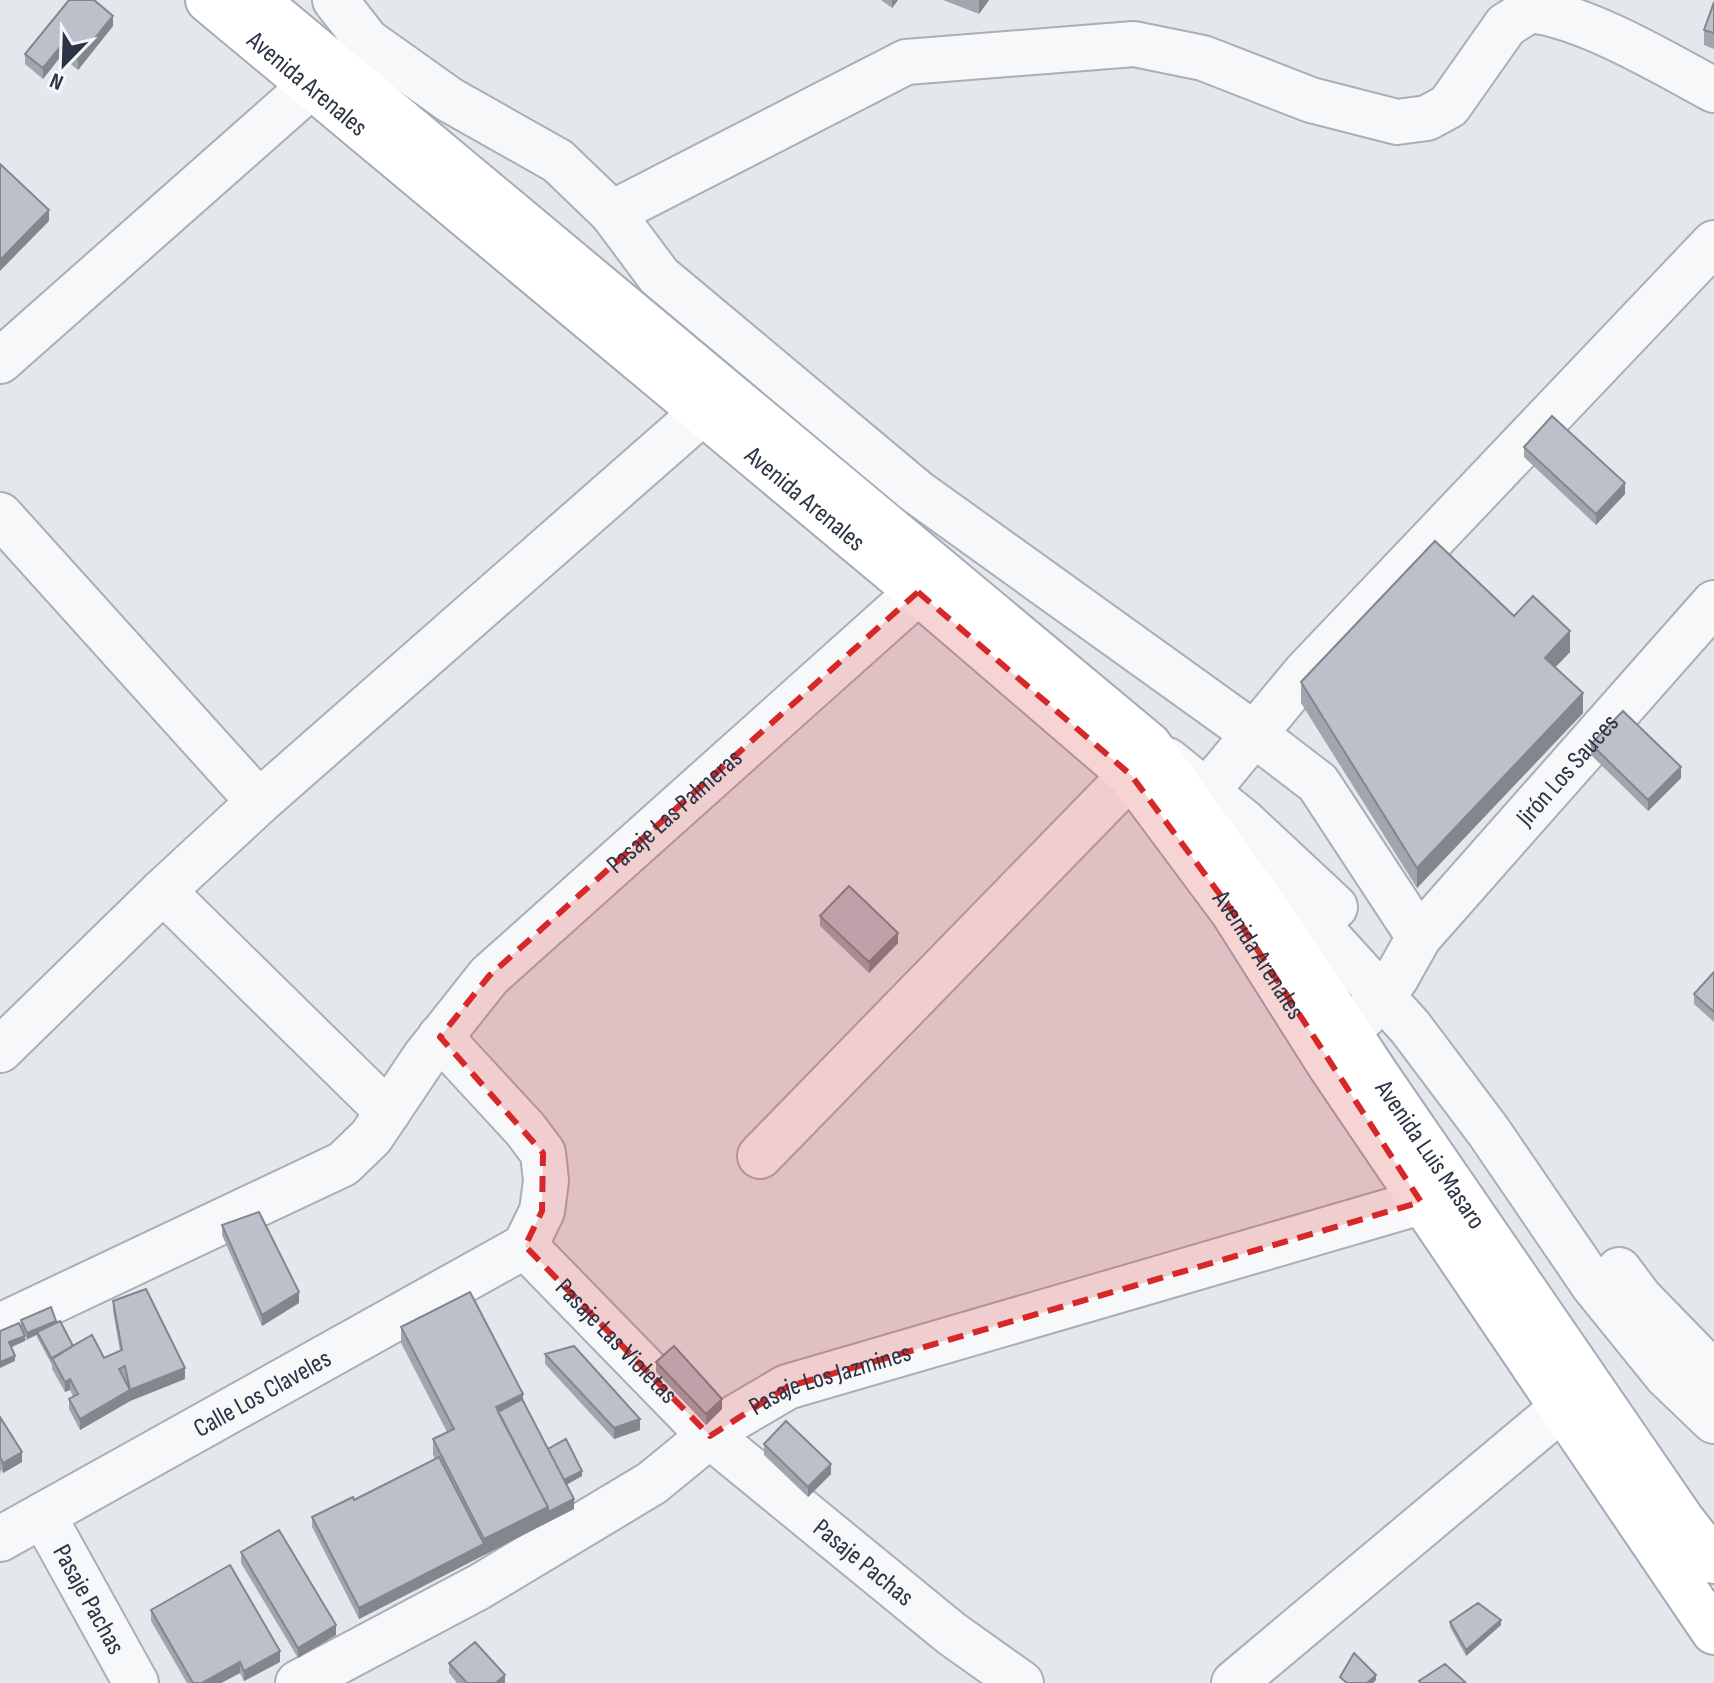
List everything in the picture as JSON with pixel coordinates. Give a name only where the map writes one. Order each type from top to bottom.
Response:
[{"type":"main road","name":"Avenida Arenales","points":[[208,0],[324,77],[702,413],[918,592],[1140,760],[1233,912],[1339,1048]]},
{"type":"main road","points":[[256,0],[324,77],[1140,760]]},
{"type":"main road","name":"Avenida Luis Masaro","points":[[1195,806],[1282,931],[1339,1048],[1421,1202],[1714,1632]]},
{"type":"main road","name":"Avenida Luis Masaro","points":[[1339,1048],[1714,1561]]},
{"type":"street","points":[[335,0],[367,41],[450,100],[558,161],[612,213],[659,276],[917,492],[1318,783],[1419,937]]},
{"type":"street","points":[[612,213],[906,62],[1134,44],[1203,58],[1311,100],[1397,122],[1427,118],[1449,106],[1506,25],[1530,10],[1555,13],[1639,50],[1714,90]]},
{"type":"street","points":[[0,361],[324,77]]},
{"type":"street","points":[[1195,806],[1305,673],[1714,243]]},
{"type":"street","points":[[0,1050],[259,802],[702,413]]},
{"type":"street","points":[[0,515],[259,802]]},
{"type":"street","name":"Pasaje Las Palmeras","points":[[0,1326],[343,1164],[371,1137],[440,1037],[489,976],[918,592]]},
{"type":"street","name":"Jirón Los Sauces","points":[[1388,987],[1419,937],[1714,603]]},
{"type":"street","points":[[760,1156],[1140,760],[1195,806],[1244,822],[1346,917],[1410,1027],[1489,1132],[1594,1286],[1666,1375],[1714,1421]]},
{"type":"street","points":[[1222,848],[1388,987],[1484,1089],[1640,1298],[1714,1374]]},
{"type":"street","points":[[163,891],[388,1112]]},
{"type":"street","points":[[1339,1048],[1388,987]]},
{"type":"street","points":[[440,1037],[525,1129],[543,1153],[546,1181],[542,1211],[525,1246]]},
{"type":"street","name":"Pasaje Los Jazmines","points":[[298,1683],[519,1563],[652,1483],[710,1436],[787,1387],[1421,1202]]},
{"type":"street","name":"Pasaje Las Violetas","points":[[525,1246],[710,1436]]},
{"type":"street","name":"Calle Los Claveles","points":[[0,1539],[525,1246]]},
{"type":"street","points":[[1234,1683],[1562,1408]]},
{"type":"street","name":"Pasaje Pachas","points":[[710,1436],[952,1634],[1021,1683]]},
{"type":"street","name":"Pasaje Pachas","points":[[43,1515],[136,1683]]},
{"type":"highlighted area","points":[[918,592],[1131,775],[1233,912],[1421,1202],[787,1387],[710,1436],[525,1246],[542,1211],[543,1153],[440,1037],[489,976]]},
{"type":"building","points":[[69,0],[94,0],[113,16],[78,59],[61,46],[43,68],[25,54]]},
{"type":"building","points":[[1714,2],[1714,33],[1704,30]]},
{"type":"building","points":[[0,164],[49,210],[0,260]]},
{"type":"building","points":[[1552,416],[1625,483],[1596,514],[1524,447]]},
{"type":"building","points":[[1435,541],[1514,616],[1533,596],[1570,631],[1545,658],[1583,693],[1417,868],[1301,682]]},
{"type":"building","points":[[1623,711],[1681,767],[1648,800],[1591,744]]},
{"type":"building","points":[[849,886],[898,933],[869,962],[820,916]]},
{"type":"building","points":[[1714,972],[1714,1012],[1694,994]]},
{"type":"building","points":[[259,1212],[299,1292],[262,1315],[222,1225]]},
{"type":"building","points":[[146,1289],[185,1368],[130,1390],[80,1419],[69,1399],[78,1394],[70,1379],[65,1382],[52,1358],[92,1335],[104,1358],[122,1350],[113,1301]],"holes":[[[125,1366],[130,1390],[119,1369]]]},
{"type":"building","points":[[470,1292],[523,1394],[496,1407],[548,1507],[484,1539],[433,1439],[454,1429],[401,1327]]},
{"type":"building","points":[[51,1307],[56,1321],[27,1333],[21,1320]]},
{"type":"building","points":[[60,1321],[73,1346],[52,1359],[37,1332]]},
{"type":"building","points":[[19,1323],[25,1336],[9,1342],[15,1356],[0,1362],[0,1331]]},
{"type":"building","points":[[574,1346],[640,1419],[614,1428],[545,1354]]},
{"type":"building","points":[[674,1346],[722,1399],[706,1414],[656,1362]]},
{"type":"building","points":[[522,1399],[574,1499],[548,1512],[498,1412]]},
{"type":"building","points":[[0,1417],[22,1452],[3,1463],[0,1457]]},
{"type":"building","points":[[786,1421],[831,1464],[808,1487],[764,1444]]},
{"type":"building","points":[[566,1439],[582,1471],[564,1480],[548,1449]]},
{"type":"building","points":[[439,1457],[484,1544],[359,1608],[312,1517],[353,1497],[354,1500]]},
{"type":"building","points":[[279,1530],[336,1625],[298,1648],[241,1552]]},
{"type":"building","points":[[230,1565],[280,1651],[244,1671],[240,1662],[202,1683],[193,1683],[151,1610]]},
{"type":"building","points":[[1478,1603],[1501,1620],[1466,1650],[1450,1622]]},
{"type":"building","points":[[475,1642],[505,1675],[496,1683],[467,1683],[449,1663]]},
{"type":"building","points":[[1354,1653],[1376,1675],[1367,1683],[1347,1683],[1340,1677]]},
{"type":"building","points":[[1445,1664],[1466,1683],[1419,1681]]}]
